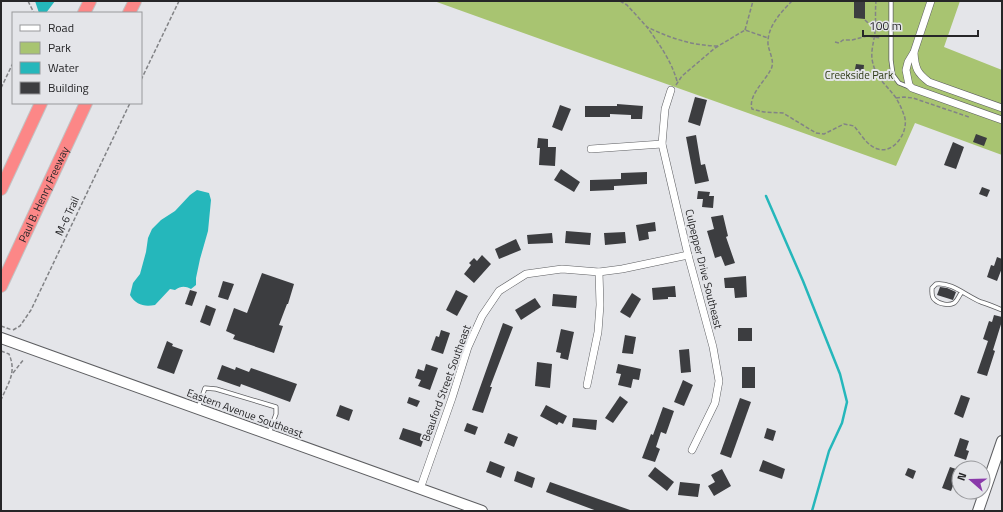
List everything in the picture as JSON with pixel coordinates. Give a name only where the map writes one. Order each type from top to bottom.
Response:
[{"type":"highway","points":[[84,12],[90,1]]},
{"type":"highway","points":[[130,12],[135,1]]},
{"type":"highway","points":[[1,189],[41,104]]},
{"type":"highway","name":"Paul B. Henry Freeway","points":[[1,286],[86,104]]},
{"type":"street","points":[[931,1],[914,52],[908,62],[906,70],[909,85],[912,88],[1002,120]]},
{"type":"street","points":[[914,52],[914,65],[920,75],[929,82],[1002,108]]},
{"type":"street","name":"Culpepper Drive Southeast","points":[[671,90],[665,109],[662,144],[688,255],[713,347],[719,381],[715,403],[692,450]]},
{"type":"street","points":[[591,149],[662,144]]},
{"type":"street","name":"Beauford Street Southeast","points":[[420,489],[452,398],[468,346],[482,316],[499,291],[526,274],[562,269],[598,272],[622,269],[688,255]]},
{"type":"street","points":[[587,385],[598,332],[600,305],[598,272]]},
{"type":"street","name":"Eastern Avenue Southeast","points":[[1,338],[420,489],[459,507],[482,511]]},
{"type":"street","points":[[980,511],[1002,441]]},
{"type":"lane","points":[[891,1],[891,47],[893,75],[899,83],[912,88]]},
{"type":"lane","points":[[961,292],[954,303],[950,305],[941,304],[935,300],[932,295],[932,288],[936,284],[942,283],[1002,310]]},
{"type":"lane","points":[[197,409],[205,388],[216,389],[276,407],[276,414],[269,435]]},
{"type":"path","points":[[28,1],[34,12]]},
{"type":"path","points":[[142,78],[179,1]]},
{"type":"path","points":[[620,1],[627,5],[647,27],[665,52],[674,70],[677,81]]},
{"type":"path","points":[[671,90],[673,90],[677,81],[719,46],[746,30],[753,1]]},
{"type":"path","points":[[792,1],[779,14],[768,38],[768,46],[773,60],[771,70],[754,96],[751,104],[752,109],[764,112],[784,113],[816,132],[824,134],[844,124],[854,126],[872,147],[879,150],[887,150],[901,140],[905,125],[905,117],[896,98],[879,79],[873,61],[872,50],[876,1]]},
{"type":"path","points":[[865,20],[875,26]]},
{"type":"path","points":[[647,27],[683,42],[706,46],[719,46]]},
{"type":"path","points":[[746,30],[768,38]]},
{"type":"path","points":[[835,42],[839,43],[843,40],[852,40],[867,36],[881,38]]},
{"type":"path","points":[[1,88],[12,65]]},
{"type":"path","points":[[896,98],[913,98],[969,117]]},
{"type":"path","name":"M-6 Trail","points":[[1,326],[12,331],[20,326],[34,305],[130,104]]},
{"type":"path","points":[[1,351],[9,354],[13,366],[13,373]]},
{"type":"path","points":[[1,400],[13,373],[24,359]]},
{"type":"green space","name":"Creekside Park","points":[[434,1],[960,1],[944,47],[1002,70],[1002,155],[915,123],[896,166]]},
{"type":"water","points":[[35,1],[55,1],[47,12],[39,12]]},
{"type":"water","points":[[197,190],[209,193],[211,200],[208,231],[200,259],[196,285],[191,289],[183,287],[175,290],[170,289],[155,305],[147,306],[138,303],[130,295],[133,283],[140,274],[148,238],[152,229],[161,220],[175,211],[190,195]]},
{"type":"building","points":[[854,1],[865,1],[865,19],[854,18]]},
{"type":"building","points":[[856,64],[864,65],[863,75],[854,74]]},
{"type":"building","points":[[695,97],[707,100],[700,126],[688,122]]},
{"type":"building","points":[[617,104],[643,106],[642,119],[631,119],[631,115],[610,114],[610,117],[585,117],[585,106],[617,106]]},
{"type":"building","points":[[560,105],[571,109],[562,131],[552,127]]},
{"type":"building","points":[[976,134],[987,138],[984,146],[973,142]]},
{"type":"building","points":[[696,135],[701,165],[705,164],[709,181],[695,184],[686,137]]},
{"type":"building","points":[[538,138],[548,139],[548,147],[556,147],[555,166],[539,165],[540,148],[537,148]]},
{"type":"building","points":[[953,142],[964,147],[956,169],[944,165]]},
{"type":"building","points":[[561,169],[580,182],[574,192],[554,180]]},
{"type":"building","points":[[647,172],[647,184],[614,186],[614,190],[590,191],[590,180],[621,179],[621,173]]},
{"type":"building","points":[[982,187],[990,190],[987,197],[979,194]]},
{"type":"building","points":[[698,191],[710,192],[709,196],[714,196],[713,208],[702,207],[703,199],[697,199]]},
{"type":"building","points":[[723,215],[728,236],[726,237],[735,263],[725,266],[721,256],[715,258],[707,231],[714,229],[711,217]]},
{"type":"building","points":[[655,222],[656,231],[648,232],[649,239],[639,241],[636,225]]},
{"type":"building","points":[[566,231],[591,233],[590,245],[565,243]]},
{"type":"building","points":[[625,232],[626,243],[605,245],[604,233]]},
{"type":"building","points":[[552,233],[553,243],[528,244],[527,235]]},
{"type":"building","points":[[516,239],[521,250],[499,259],[495,249]]},
{"type":"building","points":[[482,255],[491,264],[474,283],[464,274],[471,265],[469,263],[474,258],[477,261]]},
{"type":"building","points":[[997,257],[1002,259],[1002,268],[997,281],[987,277],[991,265],[994,266]]},
{"type":"building","points":[[262,273],[294,284],[288,304],[279,325],[283,326],[274,353],[233,339],[235,335],[226,331],[234,308],[247,313]]},
{"type":"building","points":[[746,276],[747,297],[735,298],[734,288],[725,288],[724,278]]},
{"type":"building","points":[[223,281],[234,284],[228,300],[218,297]]},
{"type":"building","points":[[675,286],[676,297],[653,300],[652,288]]},
{"type":"building","points":[[940,287],[956,292],[953,300],[937,295]]},
{"type":"building","points":[[190,290],[197,292],[192,306],[185,304]]},
{"type":"building","points":[[456,290],[468,296],[457,316],[446,310]]},
{"type":"building","points":[[632,293],[641,299],[630,318],[620,312]]},
{"type":"building","points":[[553,294],[577,296],[576,308],[552,306]]},
{"type":"building","points":[[535,298],[541,307],[521,320],[515,310]]},
{"type":"building","points":[[206,305],[216,309],[210,326],[200,322]]},
{"type":"building","points":[[994,315],[1002,317],[1002,321],[987,376],[977,373],[988,341],[983,339],[989,321],[992,322]]},
{"type":"building","points":[[503,323],[513,327],[490,387],[492,387],[483,413],[472,410]]},
{"type":"building","points":[[738,328],[752,328],[752,341],[738,341]]},
{"type":"building","points":[[561,329],[574,332],[568,360],[560,358],[561,353],[556,352]]},
{"type":"building","points":[[441,330],[450,333],[443,354],[431,350],[436,336],[439,337]]},
{"type":"building","points":[[625,335],[636,337],[633,354],[622,353]]},
{"type":"building","points":[[167,341],[173,344],[172,346],[183,350],[174,374],[157,368]]},
{"type":"building","points":[[689,349],[691,372],[681,373],[679,350]]},
{"type":"building","points":[[537,362],[552,364],[550,388],[535,386]]},
{"type":"building","points":[[426,364],[438,368],[430,390],[418,386],[421,380],[415,378],[418,369],[424,371]]},
{"type":"building","points":[[618,364],[641,369],[639,380],[633,379],[631,388],[618,385],[621,374],[616,373]]},
{"type":"building","points":[[222,365],[235,370],[236,367],[249,372],[251,368],[297,384],[290,402],[241,384],[240,387],[217,379]]},
{"type":"building","points":[[742,367],[755,367],[755,388],[742,388]]},
{"type":"building","points":[[683,380],[693,385],[684,406],[674,402]]},
{"type":"building","points":[[961,395],[970,398],[963,418],[954,414]]},
{"type":"building","points":[[620,396],[628,402],[613,423],[605,418]]},
{"type":"building","points":[[409,397],[420,401],[417,407],[407,403]]},
{"type":"building","points":[[740,398],[751,402],[731,458],[720,454]]},
{"type":"building","points":[[340,405],[353,410],[349,421],[336,416]]},
{"type":"building","points":[[546,405],[567,416],[563,424],[559,422],[557,425],[540,416]]},
{"type":"building","points":[[663,407],[674,411],[666,434],[661,432],[656,447],[660,449],[655,462],[642,458],[651,434],[653,435]]},
{"type":"building","points":[[573,418],[597,420],[596,430],[572,427]]},
{"type":"building","points":[[467,423],[478,427],[475,435],[464,431]]},
{"type":"building","points":[[403,428],[425,435],[421,447],[399,439]]},
{"type":"building","points":[[767,428],[776,431],[773,441],[764,438]]},
{"type":"building","points":[[508,433],[518,437],[514,447],[504,443]]},
{"type":"building","points":[[960,438],[969,441],[966,450],[969,451],[966,460],[954,456]]},
{"type":"building","points":[[763,460],[785,469],[782,479],[759,471]]},
{"type":"building","points":[[490,461],[505,467],[501,478],[486,472]]},
{"type":"building","points":[[655,467],[674,482],[667,491],[648,476]]},
{"type":"building","points":[[950,467],[951,467],[951,491],[942,488]]},
{"type":"building","points":[[908,468],[916,471],[913,479],[905,475]]},
{"type":"building","points":[[722,469],[731,486],[714,496],[708,486],[715,482],[711,475]]},
{"type":"building","points":[[517,471],[535,478],[532,488],[514,481]]},
{"type":"building","points":[[550,482],[630,511],[597,511],[546,492]]},
{"type":"building","points":[[680,482],[700,484],[698,497],[678,495]]},
{"type":"waterway","points":[[766,196],[803,281],[840,374],[847,402],[842,423],[829,451],[812,511]]}]
